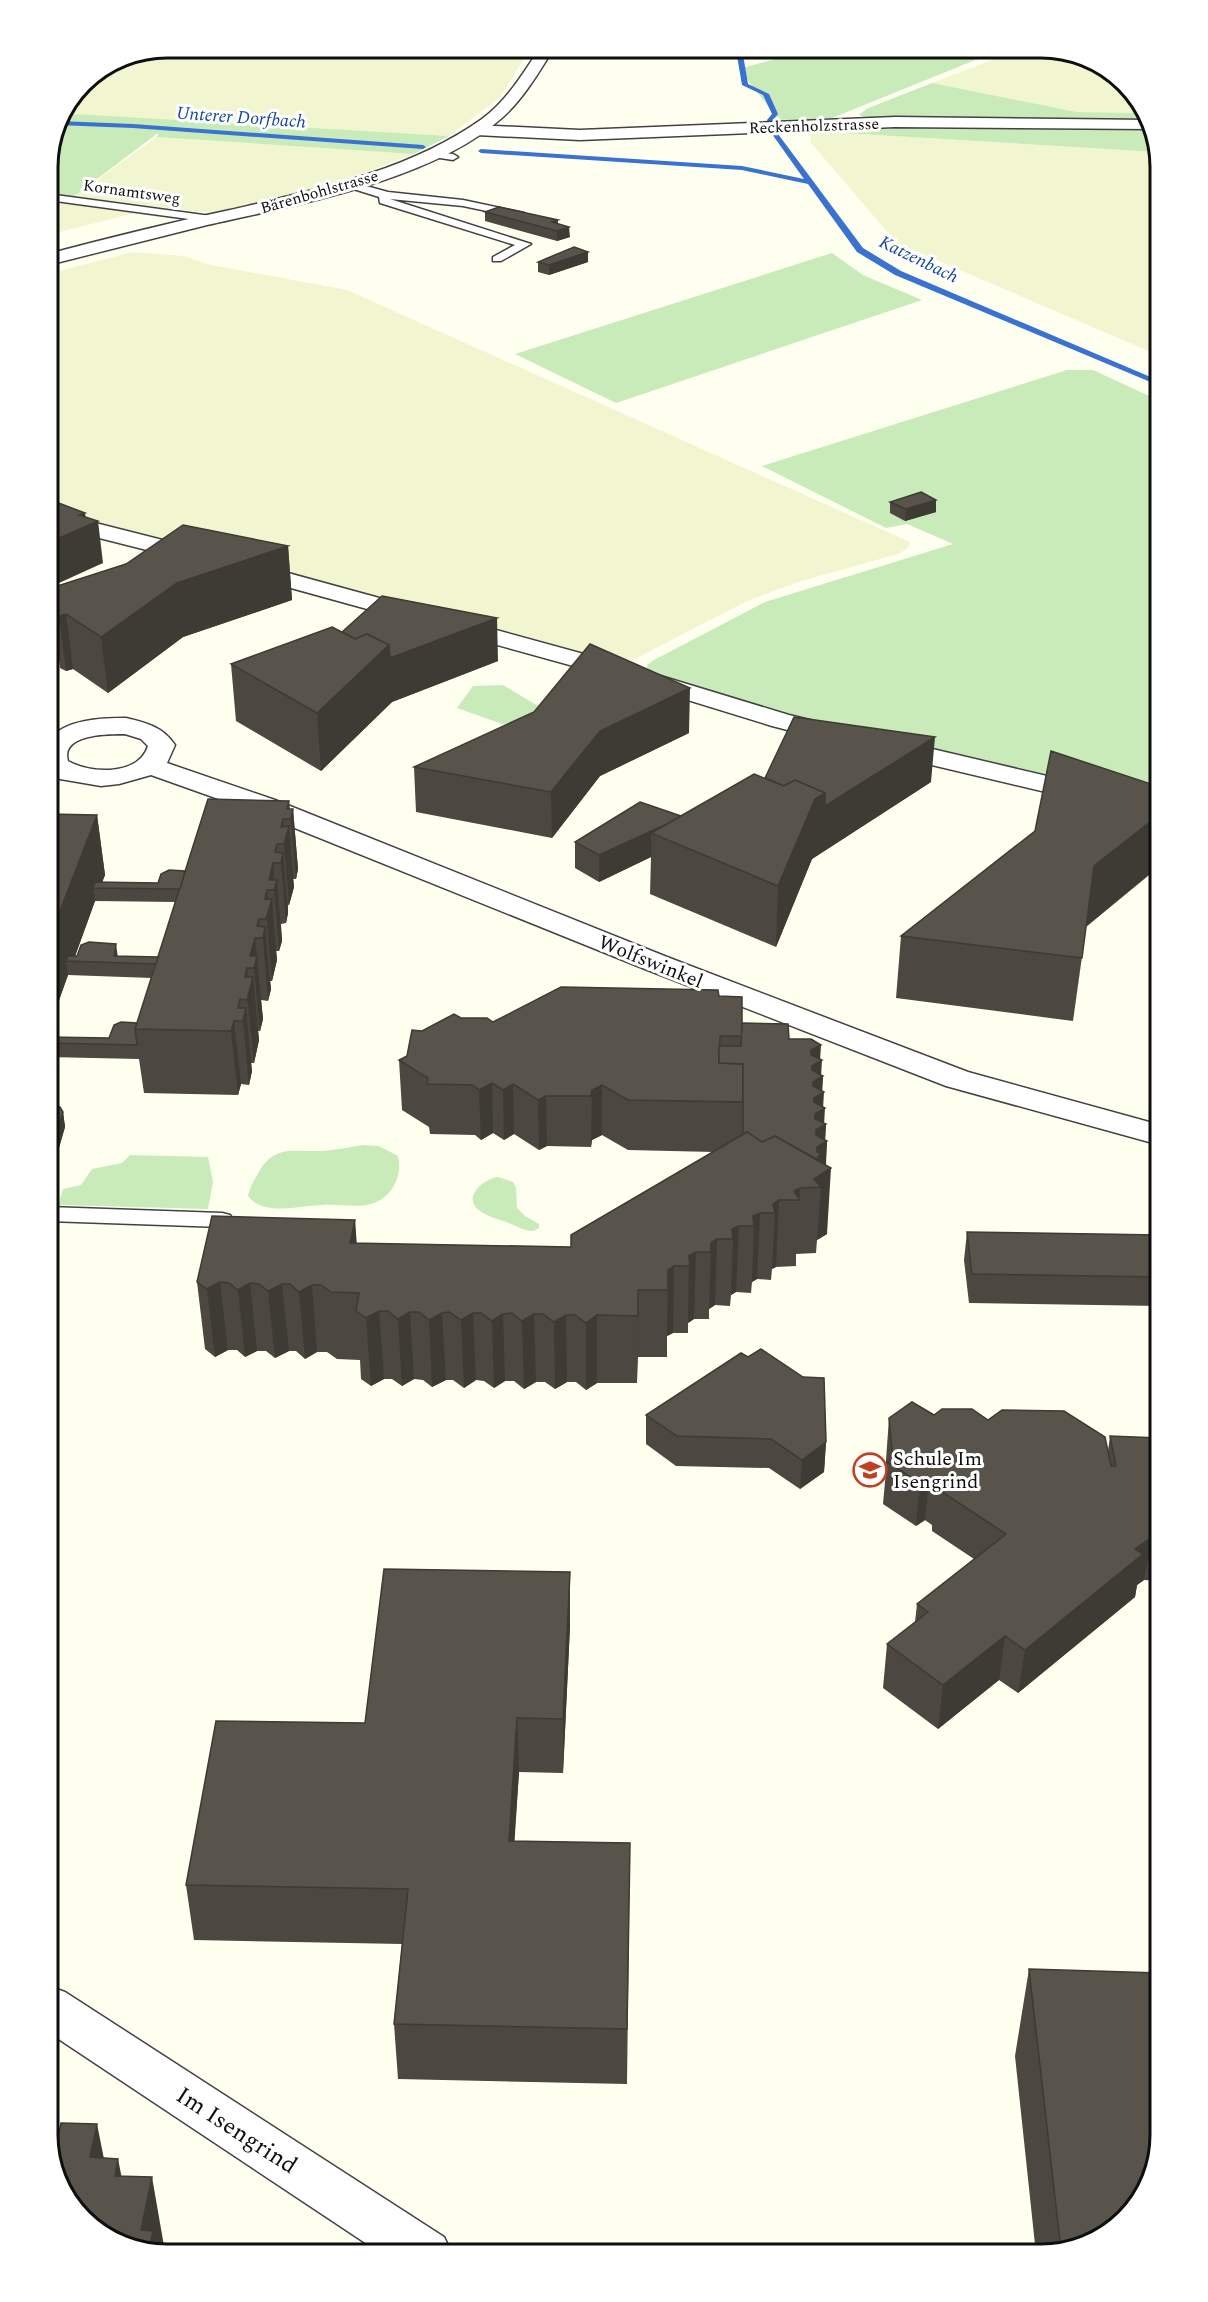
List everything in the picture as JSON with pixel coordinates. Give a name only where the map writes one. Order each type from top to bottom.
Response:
[{"type":"street","name":"Bärenbohlstrasse","points":[[59,257],[348,184],[431,154],[476,130],[503,109],[522,88],[540,58]]},
{"type":"street","name":"Reckenholzstrasse","points":[[476,130],[580,135],[966,121],[1140,125]]},
{"type":"street","points":[[59,521],[223,562],[622,672],[781,721],[1110,798]]},
{"type":"street","points":[[155,567],[185,553]]},
{"type":"street","points":[[59,731],[126,726],[158,738],[162,745],[162,752],[150,766],[136,772],[103,778],[72,774],[59,766]]},
{"type":"street","name":"Wolfswinkel","points":[[150,766],[265,806],[667,968],[957,1079],[1150,1132]]},
{"type":"street","points":[[59,782],[72,774]]},
{"type":"street","name":"Im Isengrind","points":[[58,2013],[410,2243]]},
{"type":"lane","points":[[431,154],[453,157]]},
{"type":"lane","points":[[348,184],[385,195],[463,203],[526,216]]},
{"type":"lane","points":[[385,195],[384,201],[525,244],[497,259]]},
{"type":"lane","name":"Kornamtsweg","points":[[59,198],[211,219]]},
{"type":"lane","points":[[58,1215],[222,1220]]},
{"type":"green space","points":[[524,58],[500,97],[449,136],[72,115],[90,90],[107,77],[133,64],[153,59]]},
{"type":"green space","points":[[776,59],[978,59],[832,118],[779,120],[739,69]]},
{"type":"green space","points":[[995,59],[1062,61],[1075,64],[1101,77],[1127,101],[1135,113],[1077,112],[932,83]]},
{"type":"green space","points":[[932,83],[1077,112],[1135,113],[1139,121],[872,119],[859,115],[866,109]]},
{"type":"green space","points":[[72,114],[449,136],[414,154],[157,137],[158,133],[73,197],[59,196],[59,153]]},
{"type":"green space","points":[[992,126],[1143,130],[1149,151],[810,131]]},
{"type":"green space","points":[[810,131],[1149,151],[1150,352],[897,243],[811,143]]},
{"type":"green space","points":[[157,137],[414,154],[361,174],[298,193],[211,213],[73,197]]},
{"type":"green space","points":[[59,202],[135,213],[59,232]]},
{"type":"green space","points":[[132,252],[184,256],[206,264],[347,290],[910,542],[908,548],[898,554],[798,582],[747,601],[635,659],[608,662],[59,518],[59,271]]},
{"type":"green space","points":[[832,253],[863,275],[922,300],[616,403],[515,354]]},
{"type":"green space","points":[[1067,370],[1093,370],[1150,396],[1150,802],[852,734],[649,676],[647,665],[654,660],[765,602],[953,544],[907,524],[886,528],[762,466]]},
{"type":"green space","points":[[503,685],[543,709],[516,729],[457,708],[473,686]]},
{"type":"green space","points":[[363,1145],[379,1146],[398,1156],[399,1171],[394,1185],[385,1197],[378,1201],[359,1206],[315,1205],[273,1208],[263,1206],[248,1196],[260,1170],[266,1162],[279,1153],[327,1151]]},
{"type":"green space","points":[[130,1155],[208,1157],[213,1182],[208,1209],[58,1205],[63,1189],[81,1185],[92,1169],[122,1163]]},
{"type":"green space","points":[[498,1177],[513,1182],[516,1188],[517,1208],[539,1224],[539,1228],[533,1231],[522,1229],[487,1215],[476,1207],[473,1196],[477,1189],[486,1181]]},
{"type":"building","points":[[499,207],[558,220],[552,222],[569,227],[557,231],[485,212]]},
{"type":"building","points":[[574,247],[588,252],[549,265],[538,262]]},
{"type":"building","points":[[921,492],[936,500],[906,509],[890,502]]},
{"type":"building","points":[[59,503],[85,513],[79,515],[98,521],[59,538]]},
{"type":"building","points":[[183,525],[288,546],[177,583],[101,637],[66,614],[59,616],[59,586],[126,564]]},
{"type":"building","points":[[382,596],[497,618],[390,658],[389,645],[367,634],[355,639],[342,632]]},
{"type":"building","points":[[332,627],[355,639],[367,634],[389,645],[317,713],[231,664]]},
{"type":"building","points":[[590,644],[690,688],[600,731],[551,792],[414,767],[534,712]]},
{"type":"building","points":[[794,717],[935,737],[825,806],[825,793],[795,780],[784,786],[765,778]]},
{"type":"building","points":[[1051,751],[1150,784],[1150,822],[1094,866],[1082,958],[901,936],[1035,831]]},
{"type":"building","points":[[754,774],[784,786],[795,780],[825,793],[815,799],[778,886],[651,833]]},
{"type":"building","points":[[208,799],[289,801],[287,809],[293,809],[291,819],[283,819],[281,827],[289,826],[284,844],[277,844],[275,852],[283,853],[281,863],[273,863],[269,880],[277,880],[274,890],[267,890],[265,899],[272,899],[266,919],[259,919],[257,926],[265,927],[263,938],[255,938],[250,956],[257,956],[254,968],[247,968],[245,977],[253,977],[247,1000],[240,999],[238,1008],[246,1008],[243,1021],[234,1021],[231,1031],[135,1029]]},
{"type":"building","points":[[640,802],[681,816],[599,855],[575,842]]},
{"type":"building","points":[[59,814],[97,815],[59,914]]},
{"type":"building","points":[[169,870],[185,871],[180,889],[93,888],[95,882],[158,883],[161,874]]},
{"type":"building","points":[[89,942],[116,944],[114,956],[158,957],[156,964],[66,961],[68,956],[77,956],[81,945]]},
{"type":"building","points":[[561,987],[718,990],[719,996],[742,997],[742,1036],[720,1036],[719,1063],[743,1064],[743,1102],[628,1100],[602,1085],[592,1090],[591,1096],[546,1096],[538,1100],[513,1084],[503,1090],[492,1083],[479,1090],[473,1085],[427,1084],[428,1078],[399,1060],[407,1056],[412,1030],[422,1031],[454,1014],[461,1018],[487,1018],[493,1022]]},
{"type":"building","points":[[121,1022],[137,1023],[135,1029],[137,1045],[59,1043],[59,1037],[109,1038],[114,1025]]},
{"type":"building","points":[[742,1023],[788,1024],[789,1039],[811,1039],[821,1045],[811,1050],[811,1055],[822,1060],[812,1066],[812,1070],[823,1076],[813,1082],[813,1086],[824,1092],[814,1098],[814,1102],[825,1108],[815,1114],[815,1119],[826,1124],[816,1130],[816,1135],[827,1141],[817,1147],[817,1152],[822,1154],[818,1156],[818,1160],[775,1136],[762,1142],[747,1132],[743,1135],[743,1064],[719,1063],[719,1046],[741,1046]]},
{"type":"building","points":[[59,1107],[63,1112],[59,1126]]},
{"type":"building","points":[[747,1132],[762,1142],[775,1136],[831,1168],[814,1179],[821,1187],[800,1188],[794,1191],[800,1200],[779,1200],[773,1204],[775,1213],[760,1213],[753,1216],[754,1226],[739,1226],[732,1229],[733,1239],[717,1239],[711,1243],[711,1252],[696,1252],[689,1256],[690,1266],[674,1266],[668,1270],[668,1290],[638,1290],[638,1316],[597,1315],[586,1323],[575,1315],[566,1315],[554,1322],[543,1314],[534,1314],[522,1321],[512,1313],[503,1314],[492,1321],[481,1313],[473,1313],[461,1320],[449,1312],[429,1320],[419,1312],[410,1312],[398,1319],[388,1311],[379,1311],[366,1318],[356,1311],[359,1293],[331,1292],[321,1285],[312,1285],[299,1292],[290,1284],[282,1284],[268,1291],[259,1284],[250,1283],[238,1290],[229,1283],[220,1282],[207,1289],[197,1282],[212,1216],[355,1220],[350,1243],[571,1247],[571,1235]]},
{"type":"building","points":[[967,1232],[1150,1235],[1150,1277],[972,1274]]},
{"type":"building","points":[[761,1349],[803,1377],[824,1378],[826,1442],[802,1460],[771,1439],[677,1436],[646,1415],[741,1353],[748,1357]]},
{"type":"building","points":[[912,1402],[934,1415],[942,1409],[972,1409],[988,1420],[1002,1410],[1064,1411],[1105,1437],[1111,1466],[1116,1466],[1110,1436],[1150,1438],[1150,1538],[1135,1549],[1143,1554],[1025,1650],[1005,1636],[943,1685],[887,1644],[928,1612],[917,1604],[1006,1534],[936,1488],[941,1484],[929,1477],[920,1483],[887,1462],[893,1459],[889,1418]]},
{"type":"building","points":[[384,1569],[570,1572],[563,1719],[517,1718],[509,1841],[630,1843],[627,2029],[394,2024],[408,1889],[186,1885],[216,1721],[365,1723]]},
{"type":"building","points":[[1029,1969],[1150,1973],[1150,2134],[1144,2169],[1131,2195],[1107,2221],[1082,2235],[1060,2242]]},
{"type":"building","points":[[61,2123],[97,2124],[90,2157],[118,2159],[115,2176],[152,2177],[141,2230],[153,2231],[151,2242],[119,2232],[90,2212],[73,2189],[64,2169],[58,2136]]},
{"type":"waterway","name":"Katzenbach","points":[[741,59],[745,85],[766,94],[775,114],[770,120],[775,134],[860,250],[898,273],[1150,380]]},
{"type":"waterway","name":"Unterer Dorfbach","points":[[68,123],[423,147]]},
{"type":"waterway","name":"Unterer Dorfbach","points":[[481,151],[742,168],[809,182]]},
{"type":"place","name":"Schule Im Isengrind","points":[[870,1470]]}]
